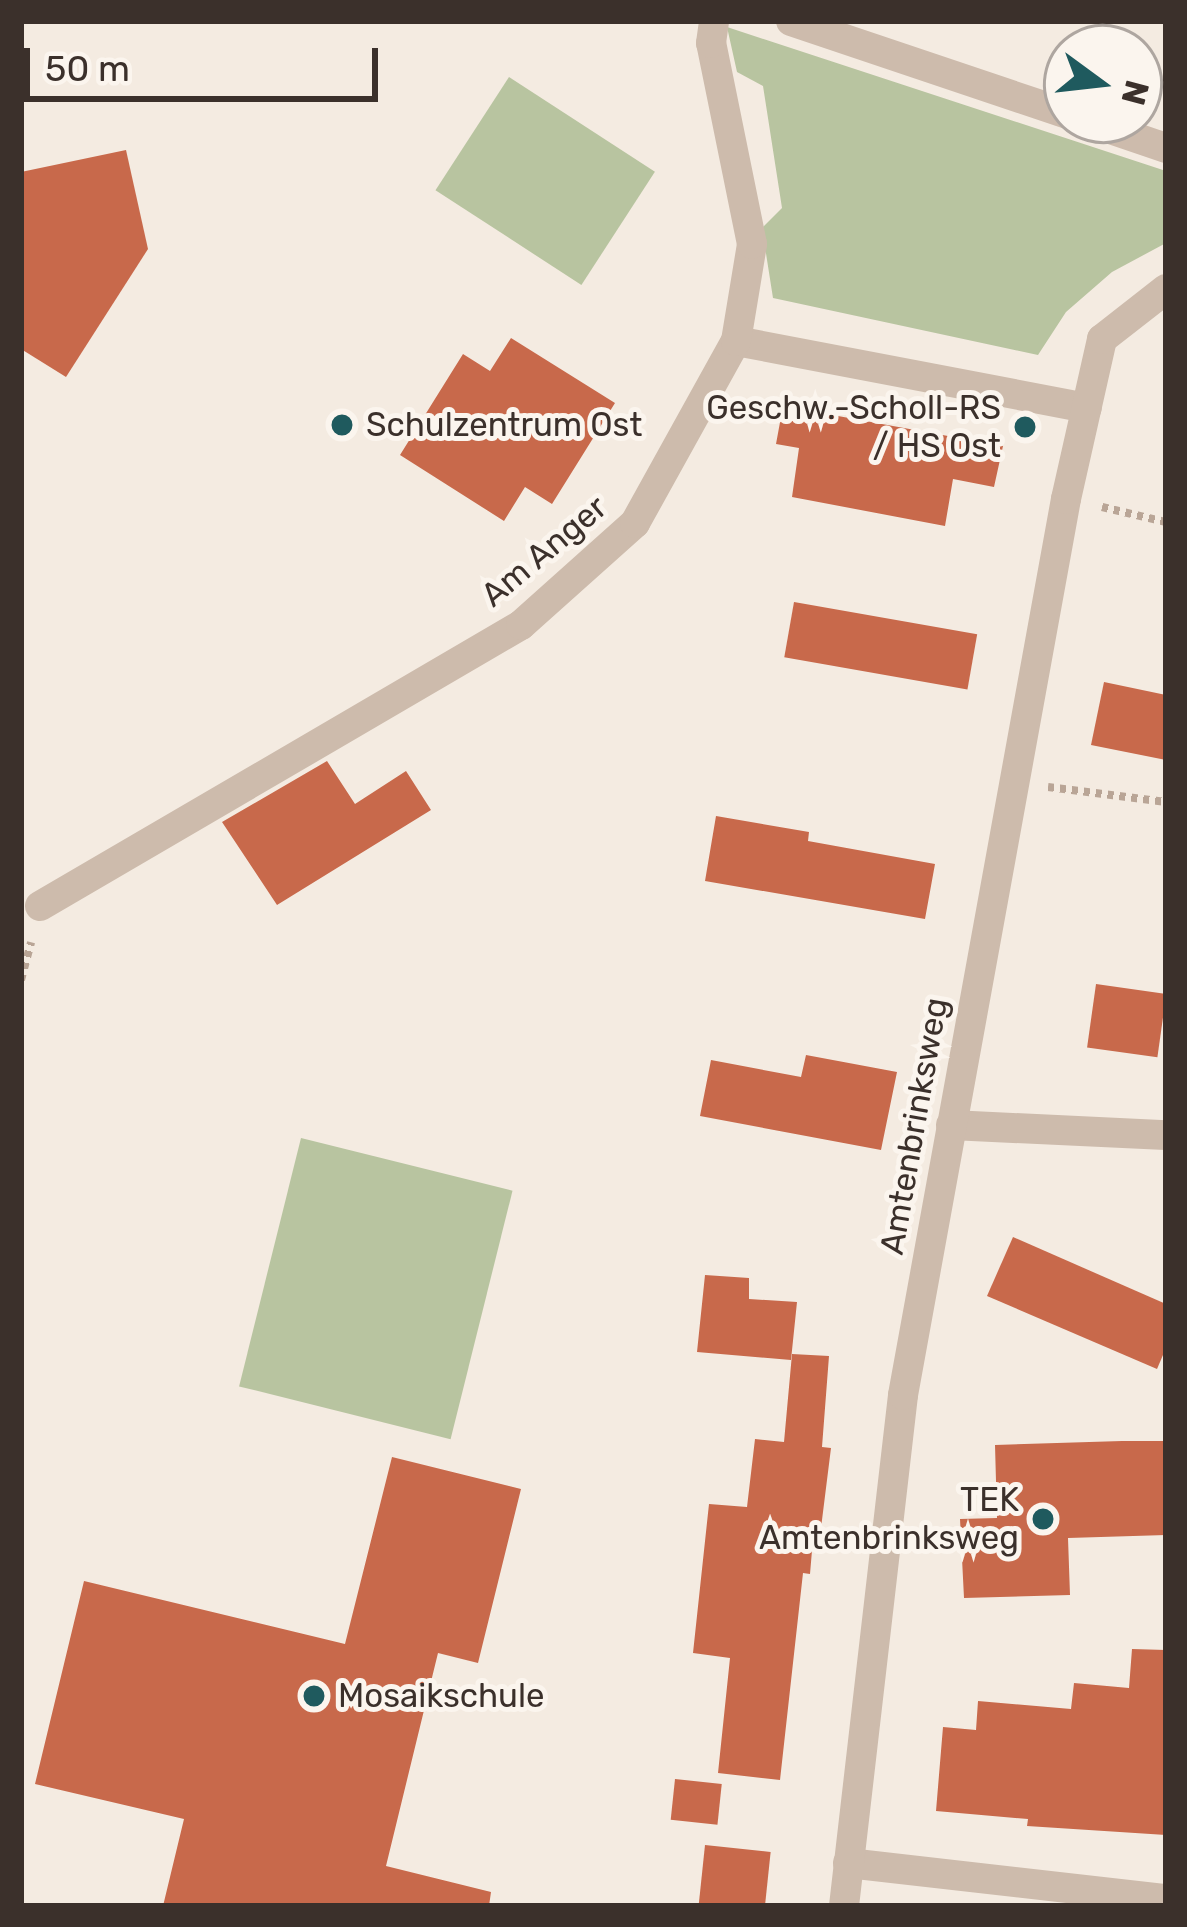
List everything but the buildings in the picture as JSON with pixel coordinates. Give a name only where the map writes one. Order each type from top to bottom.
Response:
[{"type":"street","name":"Am Anger","points":[[40,906],[521,625],[635,523],[736,341],[752,244],[711,43],[714,21]]},
{"type":"street","points":[[791,21],[1043,106]]},
{"type":"street","name":"Amtenbrinksweg","points":[[844,1906],[903,1395],[1066,499],[1102,340],[1166,289]]},
{"type":"street","points":[[736,341],[1087,408]]},
{"type":"street","points":[[951,1124],[1166,1136]]},
{"type":"street","points":[[848,1864],[1166,1899]]},
{"type":"path","points":[[1066,499],[1166,522]]},
{"type":"path","points":[[1012,783],[1166,802]]},
{"type":"green space","points":[[727,27],[1043,131],[1043,144],[1084,144],[1166,171],[1166,243],[1112,272],[1066,312],[1038,355],[773,298],[762,228],[782,208],[763,86],[737,72]]},
{"type":"green space","points":[[509,77],[655,172],[581,285],[435,190]]},
{"type":"green space","points":[[301,1138],[513,1191],[451,1439],[239,1386]]},
{"type":"place","name":"Schulzentrum Ost","points":[[342,425]]},
{"type":"place","name":"Geschw.-Scholl-RS / HS Ost","points":[[1025,427]]},
{"type":"place","name":"TEK Amtenbrinksweg","points":[[1043,1519]]},
{"type":"place","name":"Mosaikschule","points":[[314,1696]]}]
